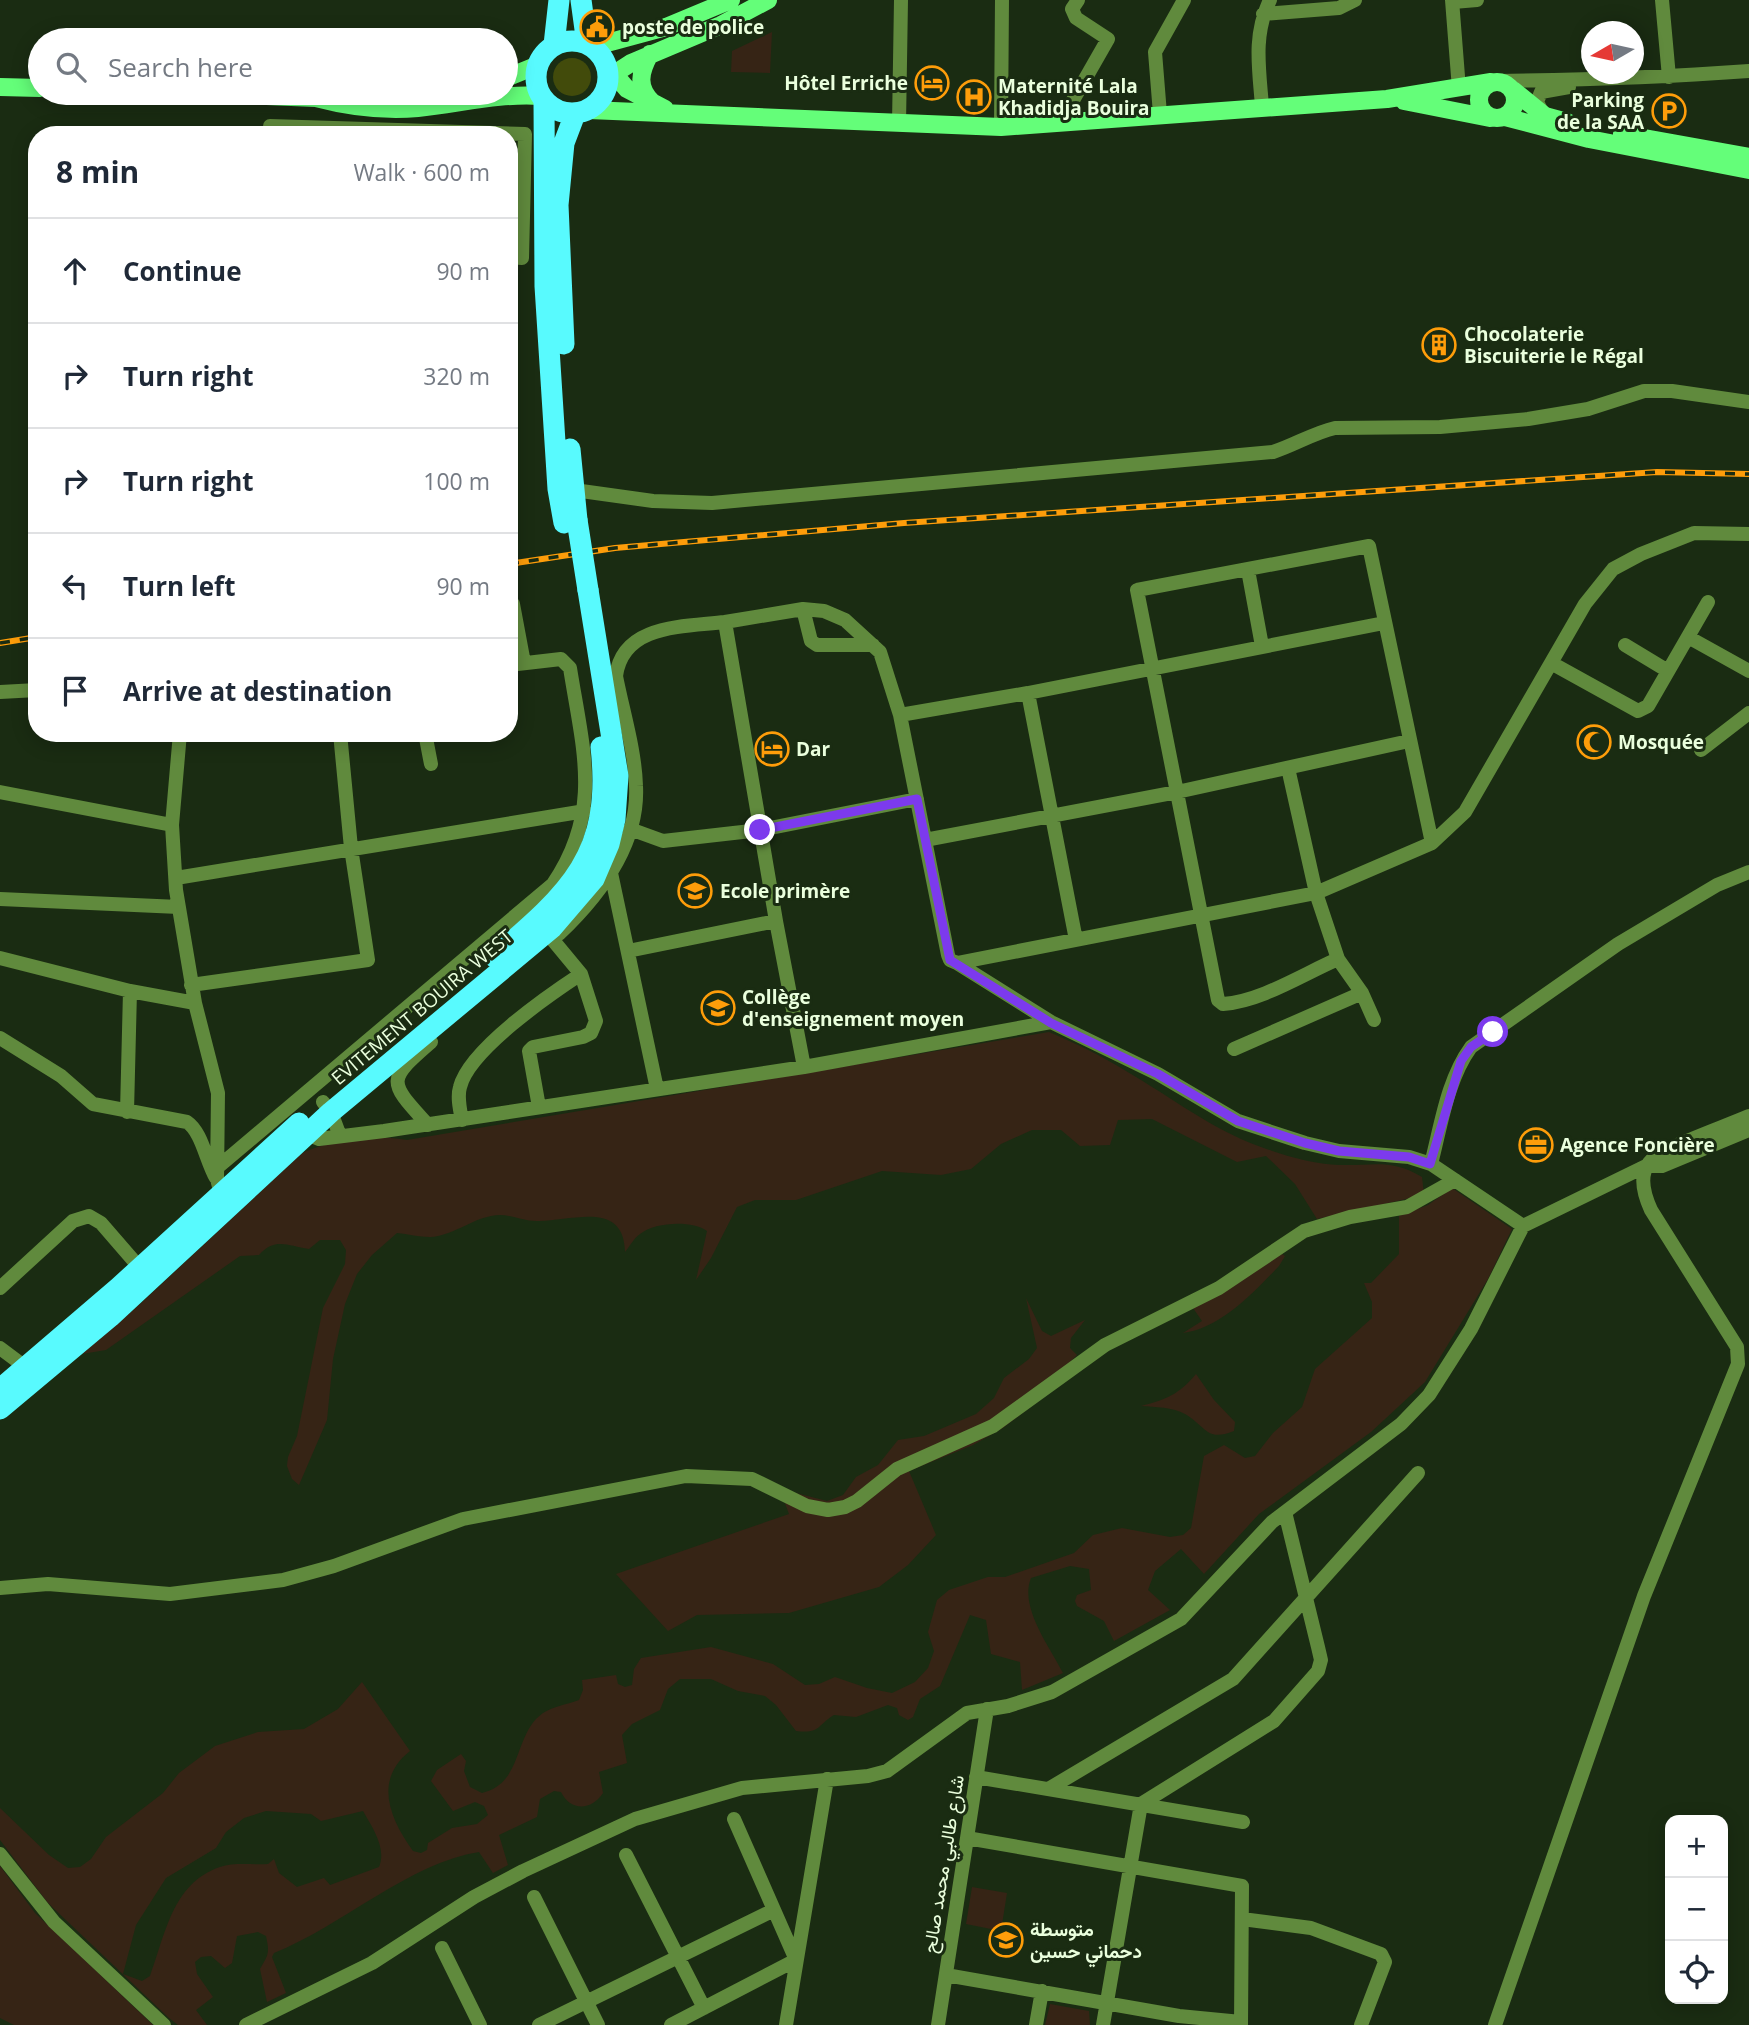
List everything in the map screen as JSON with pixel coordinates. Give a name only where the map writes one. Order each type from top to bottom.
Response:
[{"type":"highway","points":[[559,0],[554,45],[538,65],[536,76],[543,98],[558,111],[582,112]]},
{"type":"highway","points":[[581,0],[590,45]]},
{"type":"highway","points":[[554,45],[570,40],[590,45],[599,52],[610,76],[601,100],[582,112],[564,143],[558,205],[567,423],[566,489]]},
{"type":"highway","points":[[543,98],[532,133],[566,489]]},
{"type":"highway","name":"EVITEMENT BOUIRA WEST","points":[[0,1389],[140,1268],[221,1188],[301,1131],[538,919],[578,875],[601,821],[603,767],[582,592],[566,489]]},
{"type":"highway","name":"EVITEMENT BOUIRA WEST","points":[[327,1107],[552,928],[594,879],[609,844],[618,794],[609,659],[582,592]]},
{"type":"highway","name":"EVITEMENT BOUIRA WEST","points":[[0,1409],[110,1317],[221,1188]]},
{"type":"main road","points":[[590,45],[666,27],[731,0]]},
{"type":"main road","points":[[688,114],[662,108],[627,89],[610,76],[650,54],[735,18],[768,0]]},
{"type":"main road","points":[[650,54],[641,72],[642,87],[651,101],[662,108]]},
{"type":"main road","points":[[518,73],[538,65]]},
{"type":"main road","points":[[0,87],[28,88]]},
{"type":"main road","points":[[582,112],[1001,127],[1387,99],[1460,89],[1506,89],[1545,116],[1749,157]]},
{"type":"main road","points":[[1506,89],[1482,89],[1478,101],[1482,112],[1589,139],[1749,170]]},
{"type":"main road","points":[[1502,116],[1515,103],[1506,89]]},
{"type":"main road","points":[[518,97],[543,98]]},
{"type":"main road","points":[[1387,99],[1502,116]]},
{"type":"main road","points":[[340,105],[398,108],[424,105]]},
{"type":"street","points":[[899,124],[901,0]]},
{"type":"street","points":[[1001,127],[1002,0]]},
{"type":"street","points":[[1060,0],[1075,5],[1076,18],[1108,38],[1060,123]]},
{"type":"street","points":[[1160,114],[1155,52],[1184,0]]},
{"type":"street","points":[[1262,106],[1257,43],[1263,14],[1270,0]]},
{"type":"street","points":[[1263,14],[1339,8],[1355,0]]},
{"type":"street","points":[[1460,89],[1453,1],[1477,0]]},
{"type":"street","points":[[1662,0],[1669,76]]},
{"type":"street","points":[[1644,78],[1749,71]]},
{"type":"street","points":[[1506,89],[1581,77]]},
{"type":"street","points":[[1506,89],[1541,92],[1598,84]]},
{"type":"street","points":[[1541,92],[1537,102],[1545,116]]},
{"type":"street","points":[[398,108],[398,126]]},
{"type":"street","points":[[518,133],[532,133],[522,258],[518,258]]},
{"type":"street","points":[[566,489],[653,502],[712,503],[1273,452],[1318,432],[1335,428],[1440,427],[1528,419],[1588,409],[1644,391],[1672,391],[1749,402]]},
{"type":"street","points":[[957,963],[1316,892],[1432,843],[1465,812],[1553,664],[1585,604],[1613,569],[1641,554],[1694,533],[1749,534]]},
{"type":"street","points":[[1338,959],[1255,995],[1223,1004],[1218,1000],[1137,590],[1369,546],[1432,843]]},
{"type":"street","points":[[1248,570],[1262,646]]},
{"type":"street","points":[[1553,664],[1638,711],[1648,706],[1708,602]]},
{"type":"street","points":[[803,609],[811,642],[817,645],[873,645]]},
{"type":"street","points":[[428,1125],[397,1087],[397,1076],[401,1067],[552,939],[588,905],[611,873],[630,829],[636,807],[636,785],[616,676],[609,659],[638,639],[654,632],[803,609],[824,611],[845,620],[873,645],[886,667],[900,715],[950,960],[1051,1023],[1158,1074],[1238,1121],[1267,1132],[1339,1151],[1376,1152],[1430,1164],[1523,1226]]},
{"type":"street","points":[[724,622],[804,1066]]},
{"type":"street","points":[[900,715],[1028,693],[1384,622]]},
{"type":"street","points":[[1688,637],[1749,671]]},
{"type":"street","points":[[1625,645],[1668,671]]},
{"type":"street","points":[[221,1188],[553,884],[570,859],[585,811],[586,784],[570,668],[561,659],[518,664]]},
{"type":"street","points":[[0,692],[28,690]]},
{"type":"street","points":[[1028,693],[1076,940]]},
{"type":"street","points":[[1701,750],[1749,713]]},
{"type":"street","points":[[925,840],[1177,792],[1409,741]]},
{"type":"street","points":[[179,742],[172,825],[176,878],[191,985],[218,1093],[221,1188]]},
{"type":"street","points":[[191,985],[368,960],[351,848],[341,742]]},
{"type":"street","points":[[427,742],[431,764]]},
{"type":"street","points":[[1289,768],[1316,892],[1338,959],[1362,992],[1374,1020]]},
{"type":"street","points":[[0,792],[172,825]]},
{"type":"street","points":[[630,829],[663,841],[760,830],[917,799]]},
{"type":"street","points":[[176,878],[585,811]]},
{"type":"street","points":[[1430,1164],[1452,1084],[1461,1061],[1471,1047],[1618,944],[1717,885],[1749,872]]},
{"type":"street","points":[[611,873],[657,1089]]},
{"type":"street","points":[[0,899],[179,907]]},
{"type":"street","points":[[628,951],[776,921]]},
{"type":"street","points":[[539,1107],[529,1051],[533,1046],[583,1037],[595,1027],[581,974],[552,939]]},
{"type":"street","points":[[0,958],[130,991],[195,1003]]},
{"type":"street","points":[[461,1120],[459,1088],[473,1060],[549,995],[581,974]]},
{"type":"street","points":[[127,1112],[130,991]]},
{"type":"street","points":[[1234,1049],[1362,992]]},
{"type":"street","points":[[301,1131],[319,1139],[428,1125],[804,1066],[1051,1023]]},
{"type":"street","points":[[0,1038],[61,1076],[93,1104],[187,1122],[194,1127],[206,1161],[221,1188]]},
{"type":"street","points":[[327,1107],[340,1136]]},
{"type":"street","points":[[1495,2025],[1644,1596],[1734,1380],[1743,1350],[1651,1210],[1643,1188],[1646,1166],[1656,1153],[1749,1116]]},
{"type":"street","points":[[246,2025],[372,1963],[474,1897],[523,1871],[635,1819],[742,1788],[868,1776],[887,1771],[955,1720],[1052,1692],[1181,1619],[1261,1533],[1401,1424],[1429,1395],[1471,1329],[1523,1226],[1646,1166],[1662,1166],[1749,1130]]},
{"type":"street","points":[[0,1588],[48,1584],[170,1594],[283,1580],[334,1566],[463,1519],[686,1476],[752,1479],[807,1506],[828,1510],[845,1507],[897,1469],[993,1426],[1105,1345],[1219,1288],[1304,1231],[1350,1217],[1407,1207],[1455,1180]]},
{"type":"street","points":[[0,1288],[73,1221],[89,1216],[101,1223],[140,1268]]},
{"type":"street","points":[[0,1348],[24,1366]]},
{"type":"street","points":[[1050,1788],[1233,1679],[1418,1473]]},
{"type":"street","points":[[1103,2025],[1141,1804],[1259,1732],[1299,1697],[1318,1671],[1321,1660],[1285,1512]]},
{"type":"street","name":"شارع طالبي محمد صالح","points":[[939,2025],[987,1709]]},
{"type":"street","points":[[976,1777],[1243,1822]]},
{"type":"street","points":[[786,2025],[827,1779]]},
{"type":"street","points":[[734,1819],[796,1960]]},
{"type":"street","points":[[946,1975],[1179,2016],[1241,2023],[1242,1885],[967,1838]]},
{"type":"street","points":[[0,1854],[54,1922],[164,2025]]},
{"type":"street","points":[[626,1855],[704,2008]]},
{"type":"street","points":[[534,1897],[598,2025]]},
{"type":"street","points":[[540,2025],[774,1910]]},
{"type":"street","points":[[1242,1919],[1311,1928],[1381,1954],[1385,1962],[1382,1973],[1361,2025]]},
{"type":"street","points":[[442,1948],[480,2025]]},
{"type":"street","points":[[674,2024],[796,1960]]},
{"type":"street","points":[[1036,2025],[1042,1991]]},
{"type":"shaded area","points":[[772,32],[770,73],[731,72],[732,51]]},
{"type":"shaded area","points":[[572,58],[585,64],[591,77],[585,90],[572,96],[559,90],[553,77],[559,64]]},
{"type":"shaded area","points":[[1049,1032],[1108,1060],[1208,1122],[1243,1140],[1320,1163],[1401,1167],[1422,1177],[1424,1195],[1317,1219],[1295,1184],[1266,1156],[1237,1162],[1152,1119],[1118,1120],[1110,1145],[1080,1146],[1061,1130],[1032,1130],[1001,1144],[971,1169],[941,1175],[882,1171],[796,1200],[755,1200],[737,1207],[711,1258],[696,1280],[707,1231],[692,1225],[664,1225],[647,1230],[636,1238],[625,1252],[622,1236],[616,1225],[606,1219],[594,1217],[533,1221],[498,1215],[483,1218],[438,1236],[397,1233],[372,1255],[357,1274],[345,1304],[333,1359],[327,1420],[299,1485],[292,1479],[287,1466],[288,1457],[297,1436],[323,1308],[345,1264],[346,1250],[340,1240],[320,1240],[309,1249],[276,1244],[259,1255],[240,1256],[106,1350],[82,1354],[139,1305],[302,1153],[315,1148],[366,1138],[407,1140]]},
{"type":"shaded area","points":[[1452,1188],[1512,1229],[1488,1279],[1425,1382],[1371,1432],[1259,1514],[1204,1574],[1181,1549],[1155,1571],[1148,1590],[1170,1610],[1114,1641],[1104,1621],[1077,1606],[1075,1601],[1077,1595],[1091,1590],[1089,1569],[1070,1566],[1031,1578],[1028,1589],[1032,1614],[1063,1673],[1022,1690],[1020,1662],[991,1654],[986,1620],[970,1615],[940,1686],[920,1699],[913,1717],[908,1720],[899,1715],[897,1708],[888,1705],[856,1717],[834,1715],[815,1730],[796,1731],[776,1705],[765,1696],[738,1691],[711,1679],[680,1679],[668,1689],[660,1710],[632,1724],[622,1735],[627,1763],[599,1772],[603,1793],[598,1799],[588,1805],[576,1806],[561,1792],[554,1791],[540,1799],[537,1817],[499,1835],[508,1865],[493,1873],[479,1852],[453,1858],[402,1881],[324,1928],[274,1953],[272,1957],[286,1993],[267,2002],[260,1969],[268,1954],[266,1936],[258,1932],[237,1936],[232,1963],[225,1968],[211,1956],[201,1957],[195,1962],[197,1974],[213,1997],[196,2010],[207,2025],[178,2025],[169,2018],[48,1903],[0,1840],[0,1808],[49,1855],[68,1868],[80,1867],[91,1859],[106,1837],[163,1793],[179,1773],[215,1746],[258,1732],[304,1729],[338,1709],[362,1682],[410,1751],[392,1774],[389,1800],[392,1813],[405,1839],[413,1851],[421,1853],[427,1850],[428,1843],[452,1828],[477,1824],[488,1815],[484,1806],[475,1802],[453,1811],[431,1781],[437,1770],[461,1754],[466,1761],[464,1771],[470,1787],[482,1793],[495,1788],[512,1769],[533,1722],[543,1713],[579,1700],[583,1690],[582,1680],[616,1675],[618,1684],[625,1687],[632,1685],[634,1669],[641,1658],[711,1647],[773,1664],[805,1685],[819,1684],[835,1677],[892,1693],[915,1682],[928,1668],[934,1651],[928,1632],[937,1600],[949,1590],[988,1577],[1005,1577],[1074,1553],[1093,1535],[1122,1528],[1170,1537],[1183,1535],[1191,1528],[1204,1456],[1224,1445],[1245,1458],[1255,1456],[1273,1433],[1302,1407],[1315,1369],[1372,1318],[1372,1302],[1364,1283],[1371,1283],[1399,1254],[1399,1216],[1428,1205]],"holes":[[[266,1811],[311,1814],[321,1821],[363,1811],[380,1845],[379,1867],[330,1885],[324,1878],[297,1887],[279,1873],[274,1859],[268,1864],[220,1867],[191,1885],[181,1898],[166,1928],[150,1976],[142,1981],[123,1974],[136,1925],[166,1878],[216,1848],[226,1832],[244,1818]]]},
{"type":"shaded area","points":[[1282,1254],[1285,1256],[1279,1266],[1236,1308],[1210,1324],[1183,1333],[1202,1321],[1193,1308]]},
{"type":"shaded area","points":[[1026,1298],[1042,1331],[1051,1336],[1085,1320],[1071,1338],[1070,1348],[1077,1355],[1071,1361],[1062,1383],[1003,1428],[973,1445],[909,1471],[936,1535],[908,1565],[879,1587],[789,1613],[697,1615],[668,1631],[616,1574],[789,1514],[783,1498],[792,1492],[827,1501],[843,1495],[856,1477],[878,1465],[898,1440],[924,1436],[976,1414],[994,1398],[1004,1378],[1029,1359],[1037,1348]]},
{"type":"shaded area","points":[[1196,1374],[1214,1400],[1235,1422],[1234,1431],[1212,1434],[1180,1412],[1141,1406],[1172,1395]]},
{"type":"shaded area","points":[[0,1866],[35,1913],[153,2025],[14,2025],[0,2018]]},
{"type":"shaded area","points":[[972,1887],[1007,1893],[1001,1931],[966,1924]]},
{"type":"shaded area","points":[[1050,2004],[1089,2011],[1090,2025],[1045,2025]]},
{"type":"railway","points":[[518,563],[615,548],[904,523],[1657,472],[1749,474]]},
{"type":"railway","points":[[0,643],[28,638]]},
{"type":"place","name":"poste de police","points":[[597,27]]},
{"type":"place","name":"Hôtel Erriche","points":[[932,83]]},
{"type":"place","name":"Maternité Lala Khadidja Bouira","points":[[974,97]]},
{"type":"place","name":"Parking de la SAA","points":[[1669,111]]},
{"type":"place","name":"Chocolaterie Biscuiterie le Régal","points":[[1439,345]]},
{"type":"place","name":"Mosquée","points":[[1594,742]]},
{"type":"place","name":"Dar","points":[[772,749]]},
{"type":"place","name":"Ecole primère","points":[[695,891]]},
{"type":"place","name":"Collège d'enseignement moyen","points":[[718,1008]]},
{"type":"place","name":"Agence Foncière","points":[[1536,1145]]},
{"type":"place","name":"متوسطة دحماني حسين","points":[[1006,1940]]},
{"type":"route","points":[[760,830],[917,799],[950,960],[999,988],[1051,1023],[1158,1074],[1238,1121],[1305,1143],[1339,1151],[1376,1152],[1409,1157],[1430,1164],[1461,1061],[1471,1047],[1493,1032]]}]
